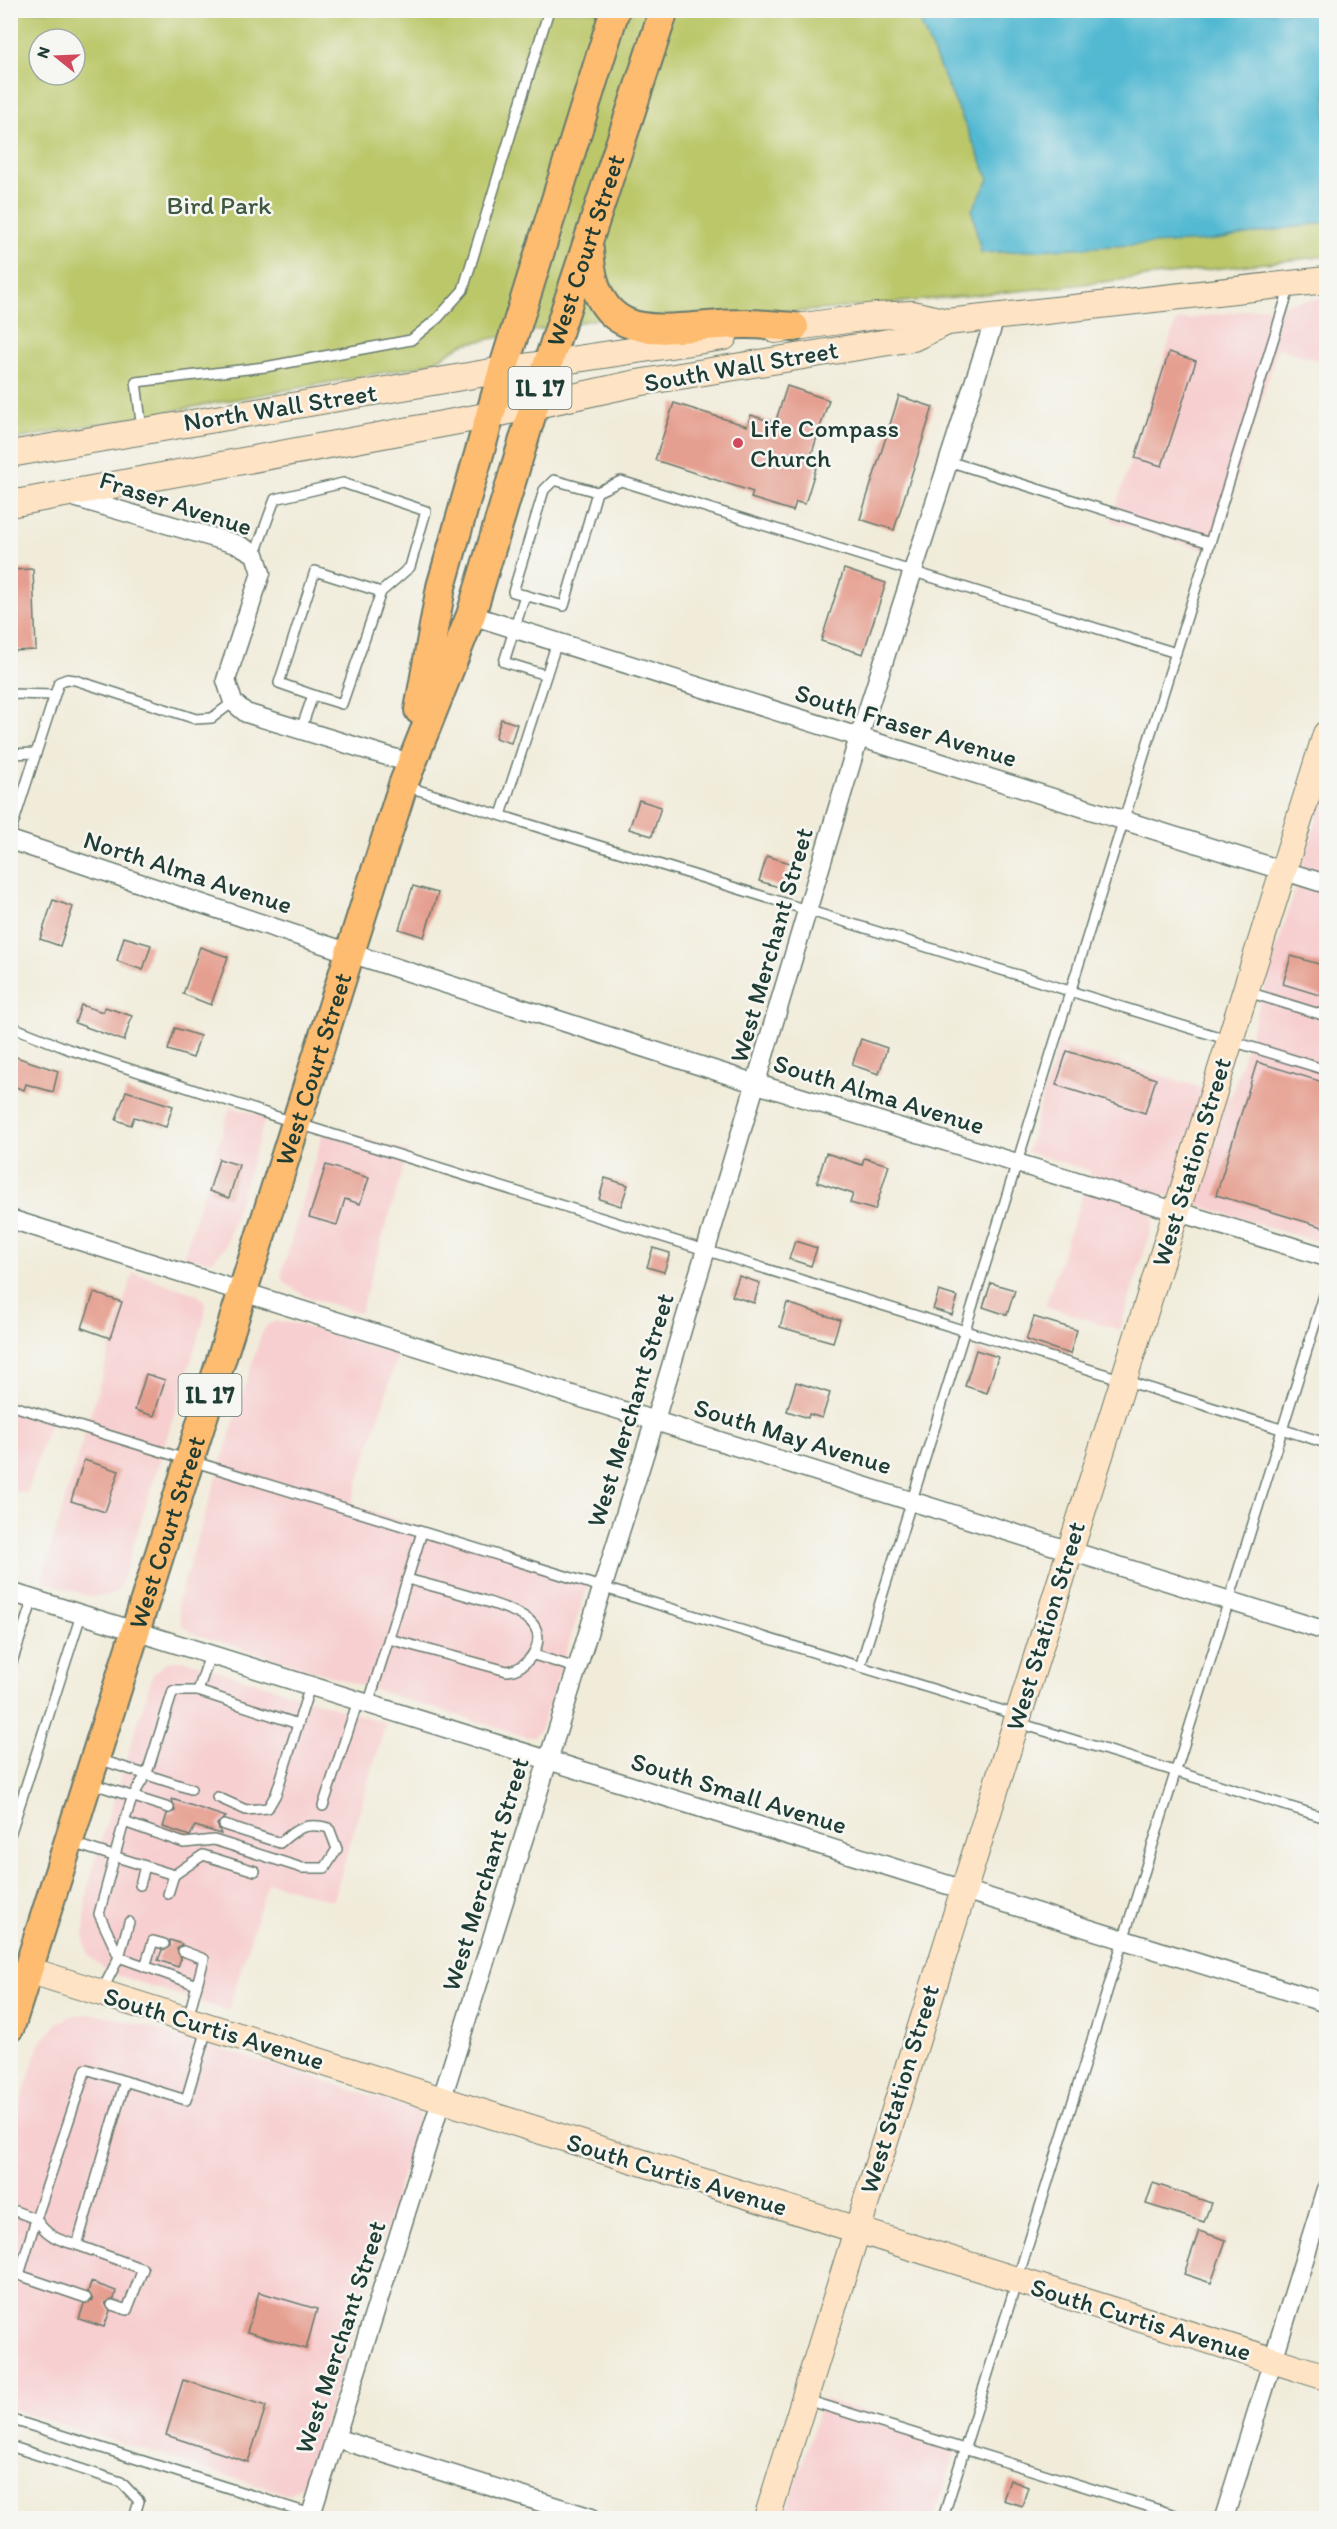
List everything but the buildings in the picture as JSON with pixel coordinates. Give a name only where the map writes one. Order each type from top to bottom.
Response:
[{"type":"main road","name":"West Court Street","points":[[406,774],[441,587],[503,370],[615,10]]},
{"type":"main road","name":"West Court Street","points":[[10,2027],[24,1969],[69,1842],[406,774],[471,615],[534,406],[664,10]]},
{"type":"main road","points":[[589,244],[591,274],[596,292],[606,308],[623,322],[655,329],[747,324],[794,327]]},
{"type":"main road","name":"South Wall Street","points":[[534,406],[637,383],[913,338],[947,322],[1326,280]]},
{"type":"main road","name":"South Wall Street","points":[[549,363],[794,327],[912,314],[947,322]]},
{"type":"main road","name":"North Wall Street","points":[[10,454],[549,363]]},
{"type":"main road","name":"North Wall Street","points":[[10,504],[534,406]]},
{"type":"main road","name":"West Station Street","points":[[767,2518],[855,2229],[1283,870],[1320,777],[1326,734]]},
{"type":"main road","name":"South Curtis Avenue","points":[[24,1969],[1326,2377]]},
{"type":"street","name":"West Merchant Street","points":[[310,2516],[442,2100],[546,1760],[655,1420],[859,737],[996,315]]},
{"type":"street","name":"Fraser Avenue","points":[[63,494],[239,545],[255,554],[261,573],[226,680],[233,702]]},
{"type":"street","name":"South Fraser Avenue","points":[[471,615],[1326,884]]},
{"type":"street","points":[[233,702],[246,713],[301,729],[406,774]]},
{"type":"street","name":"North Alma Avenue","points":[[10,840],[350,953]]},
{"type":"street","name":"South Alma Avenue","points":[[350,953],[757,1084],[1326,1257]]},
{"type":"street","name":"South May Avenue","points":[[10,1220],[243,1290],[1326,1631]]},
{"type":"street","name":"South Small Avenue","points":[[10,1592],[1326,2003]]},
{"type":"street","points":[[1224,2518],[1326,2191]]},
{"type":"street","points":[[335,2438],[592,2518]]},
{"type":"lane","points":[[142,430],[136,382],[265,367],[411,340],[438,318],[463,290],[549,10]]},
{"type":"lane","points":[[860,1667],[1291,284]]},
{"type":"lane","points":[[948,461],[1210,543]]},
{"type":"lane","points":[[597,492],[564,606],[513,592],[544,490],[554,480],[597,492],[621,481],[1176,653]]},
{"type":"lane","points":[[255,554],[275,499],[343,483],[426,511],[410,567],[381,592],[342,704],[279,683],[315,570],[381,592]]},
{"type":"lane","points":[[525,595],[504,662],[546,675]]},
{"type":"lane","points":[[501,815],[557,642]]},
{"type":"lane","points":[[10,834],[58,682],[67,679],[75,680],[196,719],[212,718],[233,702]]},
{"type":"lane","points":[[10,694],[54,695]]},
{"type":"lane","points":[[301,729],[313,695]]},
{"type":"lane","points":[[10,754],[36,753]]},
{"type":"lane","points":[[406,774],[501,815],[1326,1070]]},
{"type":"lane","points":[[1245,991],[1326,1016]]},
{"type":"lane","points":[[10,1026],[68,1049],[296,1123],[1326,1443]]},
{"type":"lane","points":[[943,2518],[1326,1289]]},
{"type":"lane","points":[[10,1405],[860,1667],[1326,1818]]},
{"type":"lane","points":[[323,1806],[389,1639],[422,1532]]},
{"type":"lane","points":[[389,1639],[507,1671],[526,1665],[534,1655],[536,1629],[530,1620],[502,1608],[407,1579]]},
{"type":"lane","points":[[10,1668],[33,1599]]},
{"type":"lane","points":[[10,1835],[81,1615]]},
{"type":"lane","points":[[198,1691],[210,1655]]},
{"type":"lane","points":[[534,1655],[576,1668]]},
{"type":"lane","points":[[217,1797],[246,1810],[268,1808],[276,1794],[310,1686]]},
{"type":"lane","points":[[197,1985],[119,1957],[99,1914],[124,1822],[133,1796],[147,1773],[173,1691],[198,1691],[298,1724]]},
{"type":"lane","points":[[92,1770],[147,1773],[191,1789]]},
{"type":"lane","points":[[92,1770],[133,1796],[169,1808]]},
{"type":"lane","points":[[124,1822],[184,1843],[214,1840],[302,1868],[325,1868],[337,1849],[329,1828],[312,1823],[298,1827],[280,1843],[224,1825]]},
{"type":"lane","points":[[69,1842],[174,1875]]},
{"type":"lane","points":[[168,1894],[174,1875],[203,1855],[255,1871]]},
{"type":"lane","points":[[140,1885],[145,1866]]},
{"type":"lane","points":[[101,1993],[119,1957],[129,1922]]},
{"type":"lane","points":[[145,1967],[156,1931]]},
{"type":"lane","points":[[153,1941],[164,1944]]},
{"type":"lane","points":[[86,2298],[20,2275],[36,2219],[86,2069],[186,2100],[198,2023],[197,1985],[204,1959],[183,1951]]},
{"type":"lane","points":[[77,2245],[125,2081]]},
{"type":"lane","points":[[10,2209],[36,2219],[54,2239],[143,2269],[127,2310],[112,2306]]},
{"type":"lane","points":[[804,2399],[1185,2518]]},
{"type":"lane","points":[[10,2419],[310,2516]]},
{"type":"lane","points":[[10,2446],[121,2482],[139,2501],[134,2518]]},
{"type":"shaded area","points":[[1326,297],[1326,363],[1278,348],[1212,552],[1111,521],[1176,321]]},
{"type":"shaded area","points":[[1326,789],[1326,1245],[1162,1194],[1120,1330],[1045,1306],[1090,1171],[1027,1152],[1058,1044],[1231,1097]]},
{"type":"shaded area","points":[[230,1107],[266,1117],[225,1247],[213,1261],[183,1258]]},
{"type":"shaded area","points":[[325,1126],[408,1152],[360,1313],[305,1296],[284,1282],[281,1275]]},
{"type":"shaded area","points":[[133,1272],[198,1295],[205,1303],[205,1316],[123,1578],[118,1589],[111,1595],[92,1597],[41,1581]]},
{"type":"shaded area","points":[[276,1321],[297,1324],[398,1355],[351,1505],[589,1582],[540,1731],[534,1736],[527,1737],[192,1633],[182,1625],[177,1604],[261,1335],[267,1325]]},
{"type":"shaded area","points":[[11,1410],[50,1422],[27,1494],[11,1489]]},
{"type":"shaded area","points":[[184,1660],[386,1723],[333,1901],[268,1882],[228,2011],[110,1973],[89,1956],[84,1942],[86,1898],[93,1866],[153,1674],[167,1662]]},
{"type":"shaded area","points":[[97,2014],[143,2025],[417,2111],[420,2119],[305,2483],[289,2495],[11,2409],[11,2134],[39,2044],[59,2022],[75,2015]]},
{"type":"shaded area","points":[[823,2399],[959,2441],[934,2518],[784,2518]]},
{"type":"green space","name":"Bird Park","points":[[11,11],[1326,11],[1326,256],[1058,287],[820,310],[669,320],[628,313],[463,344],[437,360],[414,367],[11,440]]},
{"type":"water","points":[[919,11],[1326,11],[1326,222],[1209,241],[981,253],[972,210],[989,179],[922,27]]},
{"type":"place","name":"Life Compass Church","points":[[738,443]]}]
